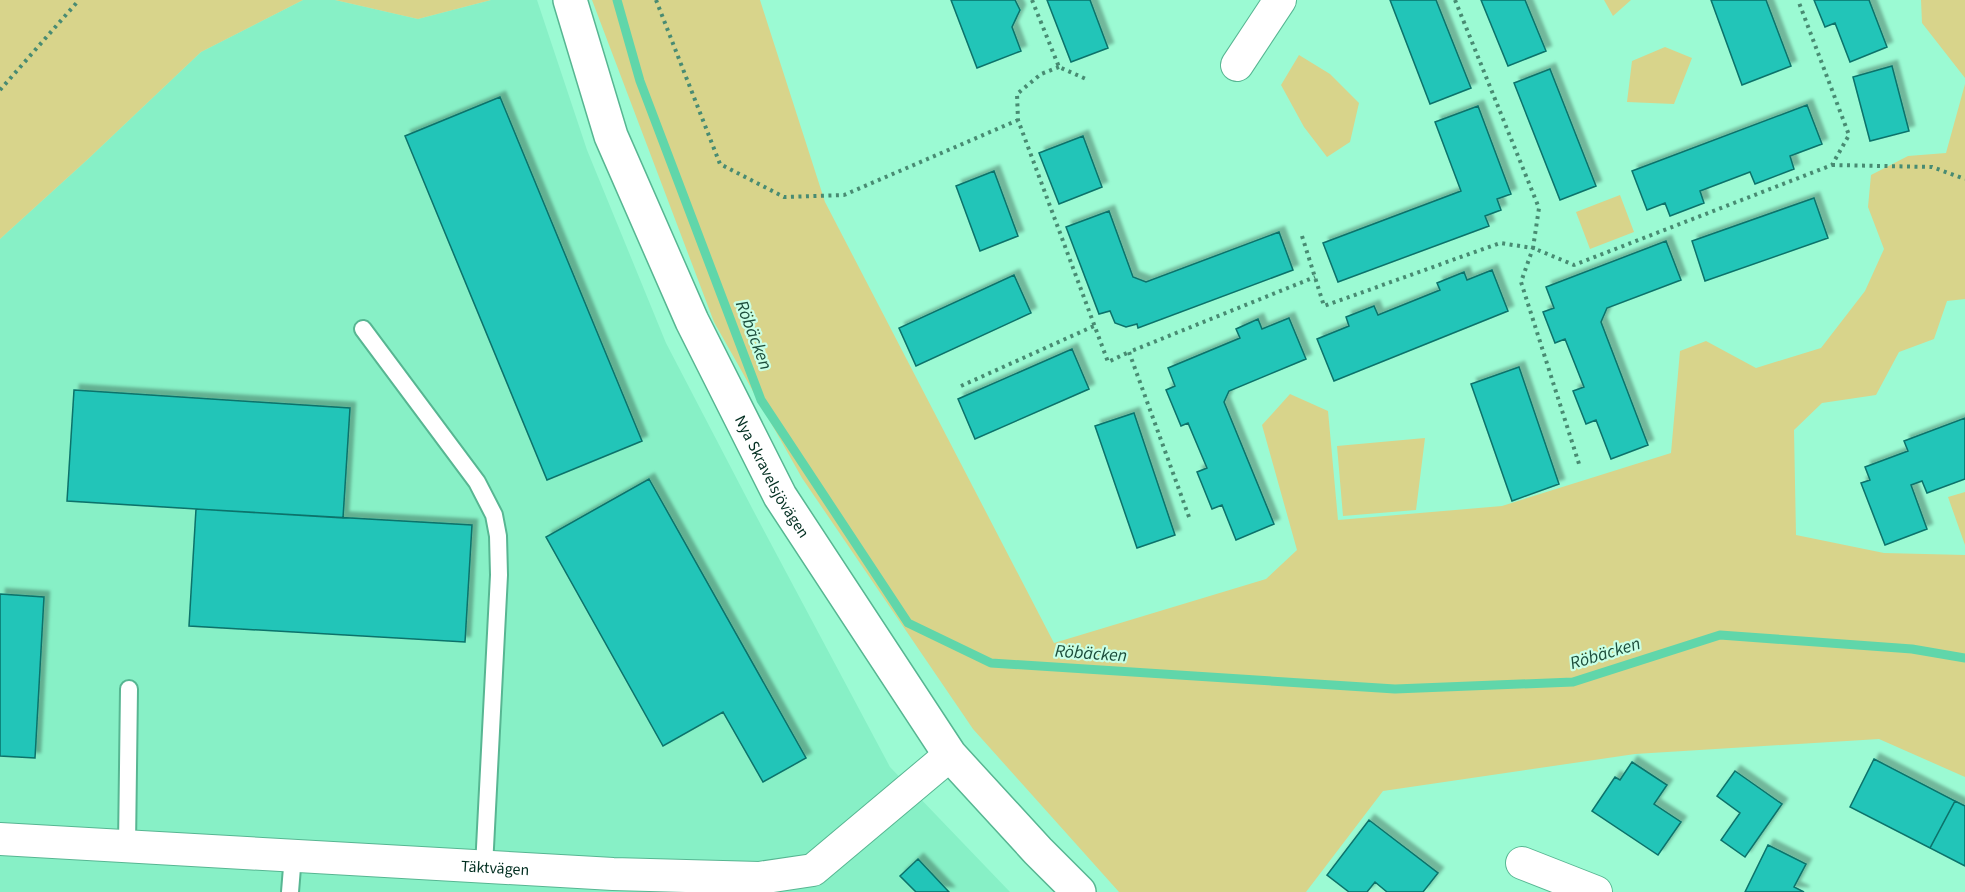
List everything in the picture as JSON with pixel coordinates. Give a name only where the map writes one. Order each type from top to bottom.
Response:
[{"type":"main road","name":"Nya Skravelsjövägen","points":[[570,0],[611,136],[692,321],[780,496],[950,755],[1079,892]]},
{"type":"street","points":[[1237,65],[1280,0]]},
{"type":"street","name":"Täktvägen","points":[[0,839],[484,867],[663,884],[759,878],[813,870],[950,755]]},
{"type":"street","points":[[1522,863],[1596,892]]},
{"type":"lane","points":[[363,329],[477,482],[494,515],[498,536],[500,575],[484,867]]},
{"type":"lane","points":[[127,846],[129,688]]},
{"type":"lane","points":[[290,892],[293,855]]},
{"type":"path","points":[[0,90],[79,0]]},
{"type":"path","points":[[656,0],[720,164],[784,197],[844,195],[1018,120]]},
{"type":"path","points":[[1032,0],[1059,67],[1086,79]]},
{"type":"path","points":[[1455,0],[1539,208],[1533,248],[1521,282],[1580,467]]},
{"type":"path","points":[[1798,0],[1849,135],[1832,165]]},
{"type":"path","points":[[1059,67],[1041,74],[1017,94],[1018,120],[1108,362],[1315,277]]},
{"type":"path","points":[[1302,236],[1324,306],[1500,243],[1533,248],[1574,265],[1832,165],[1932,167],[1965,179]]},
{"type":"path","points":[[960,386],[1094,326]]},
{"type":"path","points":[[1129,352],[1189,517]]},
{"type":"shaded area","points":[[0,0],[303,0],[201,52],[0,239]]},
{"type":"shaded area","points":[[303,0],[335,0],[418,19],[491,0],[537,0],[587,150],[666,343],[753,510],[890,767],[1010,892],[0,892],[0,239],[201,52]]},
{"type":"shaded area","points":[[335,0],[491,0],[418,19]]},
{"type":"shaded area","points":[[592,0],[760,0],[825,202],[1054,643],[1266,579],[1297,550],[1262,425],[1290,394],[1328,411],[1338,520],[1502,506],[1671,453],[1680,351],[1706,341],[1756,368],[1821,348],[1865,291],[1884,249],[1868,207],[1871,175],[1908,156],[1946,153],[1965,84],[1965,299],[1947,301],[1934,339],[1899,352],[1876,395],[1822,403],[1794,430],[1796,535],[1884,553],[1965,555],[1965,777],[1879,739],[1635,754],[1383,791],[1306,892],[1119,892],[973,729],[802,478],[714,322]]},
{"type":"shaded area","points":[[1604,0],[1631,0],[1613,16]]},
{"type":"shaded area","points":[[1921,0],[1965,0],[1965,78],[1922,23]]},
{"type":"shaded area","points":[[1665,47],[1692,58],[1674,104],[1627,102],[1632,61]]},
{"type":"shaded area","points":[[1299,55],[1330,74],[1359,103],[1350,142],[1327,157],[1304,127],[1281,85]]},
{"type":"shaded area","points":[[1620,195],[1634,232],[1590,249],[1576,212]]},
{"type":"shaded area","points":[[1425,438],[1416,510],[1343,516],[1337,446]]},
{"type":"shaded area","points":[[1965,492],[1965,545],[1948,497]]},
{"type":"building","points":[[951,0],[1015,0],[1020,10],[1012,27],[1021,51],[977,68]]},
{"type":"building","points":[[1047,0],[1090,0],[1108,48],[1071,62]]},
{"type":"building","points":[[1390,0],[1436,0],[1471,88],[1430,104]]},
{"type":"building","points":[[1481,0],[1525,0],[1546,51],[1508,66]]},
{"type":"building","points":[[1711,0],[1766,0],[1791,66],[1742,85]]},
{"type":"building","points":[[1814,0],[1869,0],[1887,47],[1850,62],[1835,23],[1825,27]]},
{"type":"building","points":[[1892,66],[1909,131],[1870,141],[1853,77]]},
{"type":"building","points":[[1550,69],[1596,186],[1560,200],[1514,83]]},
{"type":"building","points":[[500,97],[642,441],[547,480],[405,136]]},
{"type":"building","points":[[1807,105],[1822,144],[1790,156],[1794,169],[1755,184],[1750,172],[1700,191],[1704,203],[1670,216],[1665,203],[1647,210],[1632,171]]},
{"type":"building","points":[[1478,106],[1511,194],[1497,199],[1501,210],[1485,216],[1489,226],[1338,282],[1323,243],[1461,191],[1435,122]]},
{"type":"building","points":[[1083,136],[1102,187],[1059,204],[1039,153]]},
{"type":"building","points":[[994,171],[1018,236],[980,251],[956,186]]},
{"type":"building","points":[[1814,198],[1828,238],[1705,281],[1692,241]]},
{"type":"building","points":[[1109,211],[1133,277],[1146,282],[1279,232],[1293,270],[1138,328],[1137,324],[1126,327],[1115,323],[1110,311],[1099,314],[1066,227]]},
{"type":"building","points":[[1666,241],[1681,280],[1607,308],[1601,322],[1648,445],[1611,459],[1596,420],[1586,424],[1573,391],[1584,387],[1565,339],[1555,343],[1543,312],[1554,308],[1546,287]]},
{"type":"building","points":[[1492,270],[1508,311],[1334,381],[1317,339],[1349,326],[1346,317],[1374,306],[1378,315],[1440,290],[1437,283],[1464,272],[1467,280]]},
{"type":"building","points":[[1014,275],[1031,313],[916,366],[899,328]]},
{"type":"building","points":[[1289,318],[1306,359],[1229,391],[1224,402],[1274,524],[1236,540],[1222,505],[1212,509],[1197,472],[1207,468],[1188,423],[1181,426],[1166,390],[1175,386],[1168,368],[1240,338],[1236,329],[1258,319],[1262,329]]},
{"type":"building","points":[[1072,349],[1089,389],[975,439],[958,399]]},
{"type":"building","points":[[1519,367],[1559,484],[1512,501],[1471,384]]},
{"type":"building","points":[[74,390],[350,408],[343,518],[67,501]]},
{"type":"building","points":[[1134,413],[1175,535],[1137,548],[1095,426]]},
{"type":"building","points":[[1965,418],[1965,479],[1927,493],[1922,481],[1911,485],[1927,529],[1885,545],[1861,483],[1870,480],[1865,467],[1908,451],[1904,441]]},
{"type":"building","points":[[649,479],[806,758],[763,782],[723,712],[663,746],[546,537]]},
{"type":"building","points":[[196,509],[472,525],[465,642],[189,626]]},
{"type":"building","points":[[0,594],[44,597],[35,758],[0,756]]},
{"type":"building","points":[[1874,759],[1955,801],[1930,848],[1850,807]]},
{"type":"building","points":[[1632,762],[1667,785],[1654,804],[1681,822],[1658,855],[1592,811],[1615,777],[1620,780]]},
{"type":"building","points":[[1735,771],[1782,804],[1745,857],[1721,840],[1740,813],[1717,796]]},
{"type":"building","points":[[1955,801],[1965,806],[1965,866],[1930,848]]},
{"type":"building","points":[[1369,820],[1438,873],[1423,892],[1387,892],[1375,882],[1367,892],[1349,892],[1327,875]]},
{"type":"building","points":[[1768,845],[1806,864],[1794,887],[1804,892],[1745,892]]},
{"type":"building","points":[[918,859],[949,892],[916,892],[900,876]]},
{"type":"waterway","name":"Röbäcken","points":[[617,0],[640,81],[761,400],[908,623],[991,663],[1395,689],[1573,682],[1720,635],[1912,649],[1965,658]]}]
